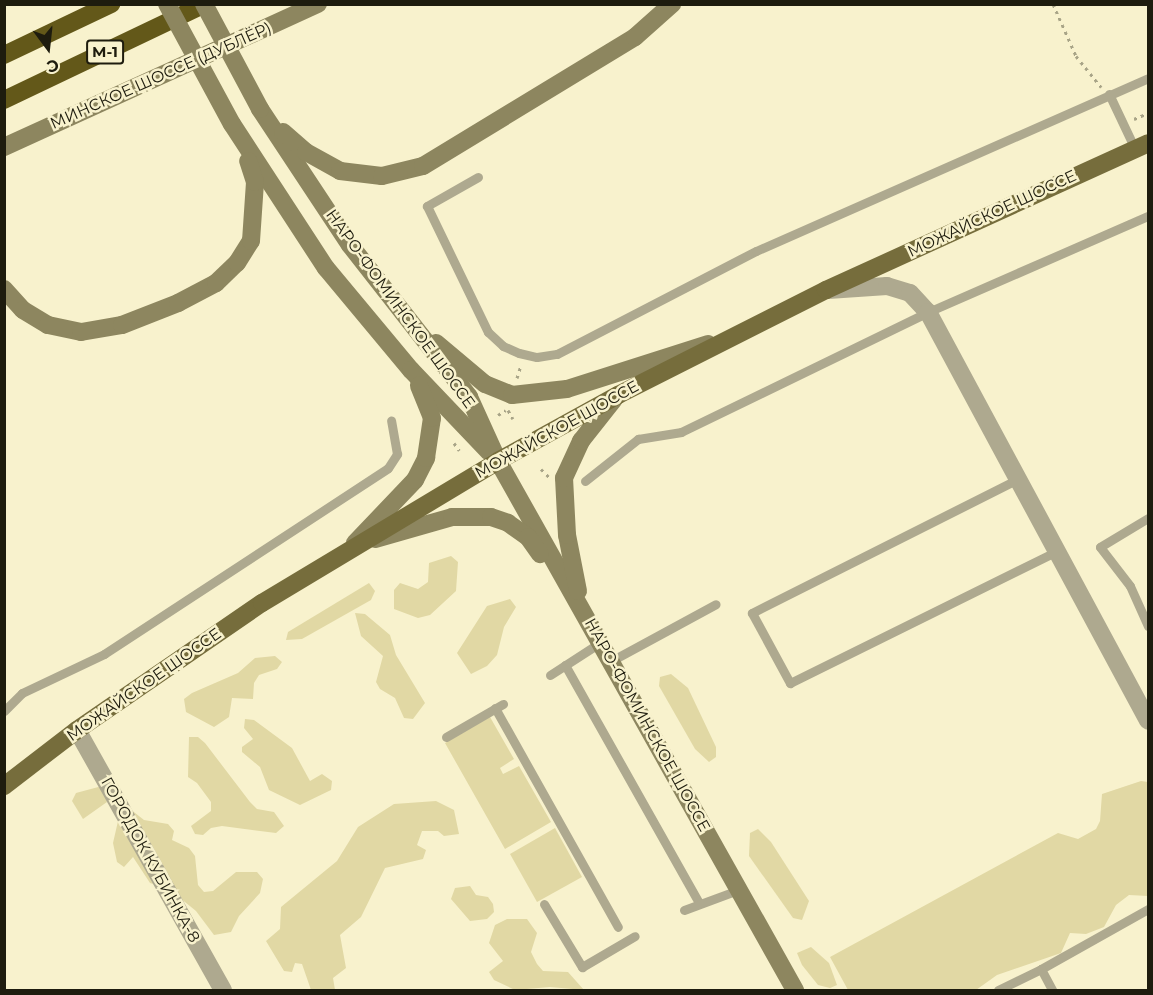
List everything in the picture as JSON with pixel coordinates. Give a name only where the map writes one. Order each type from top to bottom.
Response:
[{"type":"highway","name":"М-1","points":[[4,55],[111,4]]},
{"type":"highway","name":"М-1","points":[[4,100],[205,4]]},
{"type":"main road","name":"НАРО-ФОМИНСКОЕ ШОССЕ","points":[[167,4],[242,142],[326,268],[411,370],[498,461]]},
{"type":"main road","name":"НАРО-ФОМИНСКОЕ ШОССЕ","points":[[205,4],[263,113],[350,246],[469,398],[498,461],[795,990]]},
{"type":"main road","name":"МИНСКОЕ ШОССЕ (ДУБЛЁР)","points":[[4,147],[318,4]]},
{"type":"main road","points":[[263,113],[306,152],[340,171],[382,176],[423,166],[635,37],[672,4]]},
{"type":"main road","points":[[4,289],[23,310],[48,325],[81,333],[122,326],[216,283],[237,263],[251,241],[255,182],[242,142]]},
{"type":"main road","name":"МОЖАЙСКОЕ ШОССЕ","points":[[4,786],[77,730],[262,603],[353,545],[498,461],[618,395],[826,290],[1142,146]]},
{"type":"main road","points":[[408,318],[485,384],[512,395],[567,389],[738,334]]},
{"type":"main road","points":[[353,545],[415,480],[426,458],[432,418],[411,370]]},
{"type":"main road","points":[[582,608],[567,535],[564,478],[580,441],[618,395]]},
{"type":"main road","points":[[353,545],[452,517],[491,517],[508,523],[528,537],[582,608]]},
{"type":"street","points":[[826,290],[887,286],[910,293],[928,312],[1149,721]]},
{"type":"street","name":"ГОРОДОК КУБИНКА-8","points":[[77,730],[223,990]]},
{"type":"lane","points":[[478,177],[427,206],[488,332],[503,346],[524,354],[557,354],[756,251],[1149,78]]},
{"type":"lane","points":[[1109,94],[1142,146]]},
{"type":"lane","points":[[585,481],[638,439],[681,432],[928,312],[1149,216]]},
{"type":"lane","points":[[4,711],[22,693],[104,654],[388,468],[397,454],[391,421]]},
{"type":"lane","points":[[1018,479],[752,613],[790,683],[1057,550]]},
{"type":"lane","points":[[1149,518],[1100,547],[1130,586],[1149,626]]},
{"type":"lane","points":[[611,661],[716,604]]},
{"type":"lane","points":[[550,675],[601,642]]},
{"type":"lane","points":[[565,665],[699,903]]},
{"type":"lane","points":[[446,737],[499,706],[618,927]]},
{"type":"lane","points":[[684,909],[738,890]]},
{"type":"lane","points":[[544,904],[582,967],[635,936]]},
{"type":"lane","points":[[998,990],[1041,969],[1149,909]]},
{"type":"lane","points":[[1041,969],[1052,990]]},
{"type":"path","points":[[1053,4],[1076,56],[1109,94]]},
{"type":"path","points":[[514,389],[524,354]]},
{"type":"path","points":[[498,415],[507,409]]},
{"type":"path","points":[[446,443],[454,443],[463,437]]},
{"type":"path","points":[[454,443],[459,450]]},
{"type":"path","points":[[539,480],[545,476]]},
{"type":"shaded area","points":[[451,556],[458,562],[456,591],[430,615],[418,618],[394,609],[394,590],[400,583],[418,589],[428,582],[429,563]]},
{"type":"shaded area","points":[[369,583],[375,591],[371,600],[302,639],[286,640],[288,632]]},
{"type":"shaded area","points":[[510,599],[516,607],[504,627],[497,655],[487,666],[471,674],[457,653],[487,606]]},
{"type":"shaded area","points":[[355,613],[365,614],[390,635],[396,655],[425,703],[413,719],[404,718],[395,698],[380,689],[376,682],[383,656],[361,636]]},
{"type":"shaded area","points":[[275,656],[282,662],[277,669],[259,675],[254,683],[253,699],[232,698],[229,717],[214,727],[186,712],[184,699],[192,693],[238,673],[255,658]]},
{"type":"shaded area","points":[[671,674],[688,688],[716,747],[716,757],[709,762],[695,749],[659,686],[660,677]]},
{"type":"shaded area","points":[[490,717],[514,759],[500,768],[503,774],[519,766],[551,822],[505,849],[445,743]]},
{"type":"shaded area","points":[[245,719],[254,720],[292,748],[310,781],[322,774],[332,781],[331,790],[300,805],[269,790],[260,767],[242,752],[242,747],[253,739],[244,728]]},
{"type":"shaded area","points":[[189,737],[198,737],[205,743],[250,802],[257,809],[274,812],[284,826],[276,833],[222,826],[211,828],[203,835],[195,834],[191,826],[211,811],[211,802],[197,783],[188,777]]},
{"type":"shaded area","points":[[1141,781],[1148,782],[1148,896],[1129,895],[1116,905],[1104,927],[1086,934],[1070,933],[1061,953],[997,975],[976,990],[848,990],[830,957],[1058,833],[1078,839],[1096,829],[1100,821],[1102,794]]},
{"type":"shaded area","points":[[102,786],[107,802],[83,819],[72,801],[76,793]]},
{"type":"shaded area","points":[[436,801],[454,810],[459,834],[444,836],[438,831],[422,831],[417,845],[426,850],[423,859],[385,868],[361,917],[340,935],[346,968],[333,978],[335,990],[311,990],[302,964],[295,963],[292,972],[284,971],[266,941],[280,929],[281,907],[337,861],[358,827],[394,804]]},
{"type":"shaded area","points":[[121,808],[130,809],[144,820],[168,824],[174,831],[172,840],[189,848],[195,856],[198,885],[204,892],[213,891],[236,872],[257,872],[263,879],[260,893],[239,916],[231,932],[214,935],[196,911],[169,889],[150,883],[133,857],[124,867],[117,862],[113,843]]},
{"type":"shaded area","points":[[555,828],[582,877],[537,902],[510,854]]},
{"type":"shaded area","points":[[758,829],[771,842],[809,901],[802,920],[793,918],[749,856],[750,833]]},
{"type":"shaded area","points":[[470,886],[476,895],[488,897],[493,904],[494,912],[487,919],[470,921],[451,899],[455,888]]},
{"type":"shaded area","points":[[507,919],[527,919],[537,933],[531,952],[543,971],[568,972],[584,990],[550,987],[515,990],[494,980],[489,972],[503,961],[489,943],[495,925]]},
{"type":"shaded area","points":[[811,947],[829,963],[837,985],[830,988],[818,985],[802,965],[797,953]]}]
